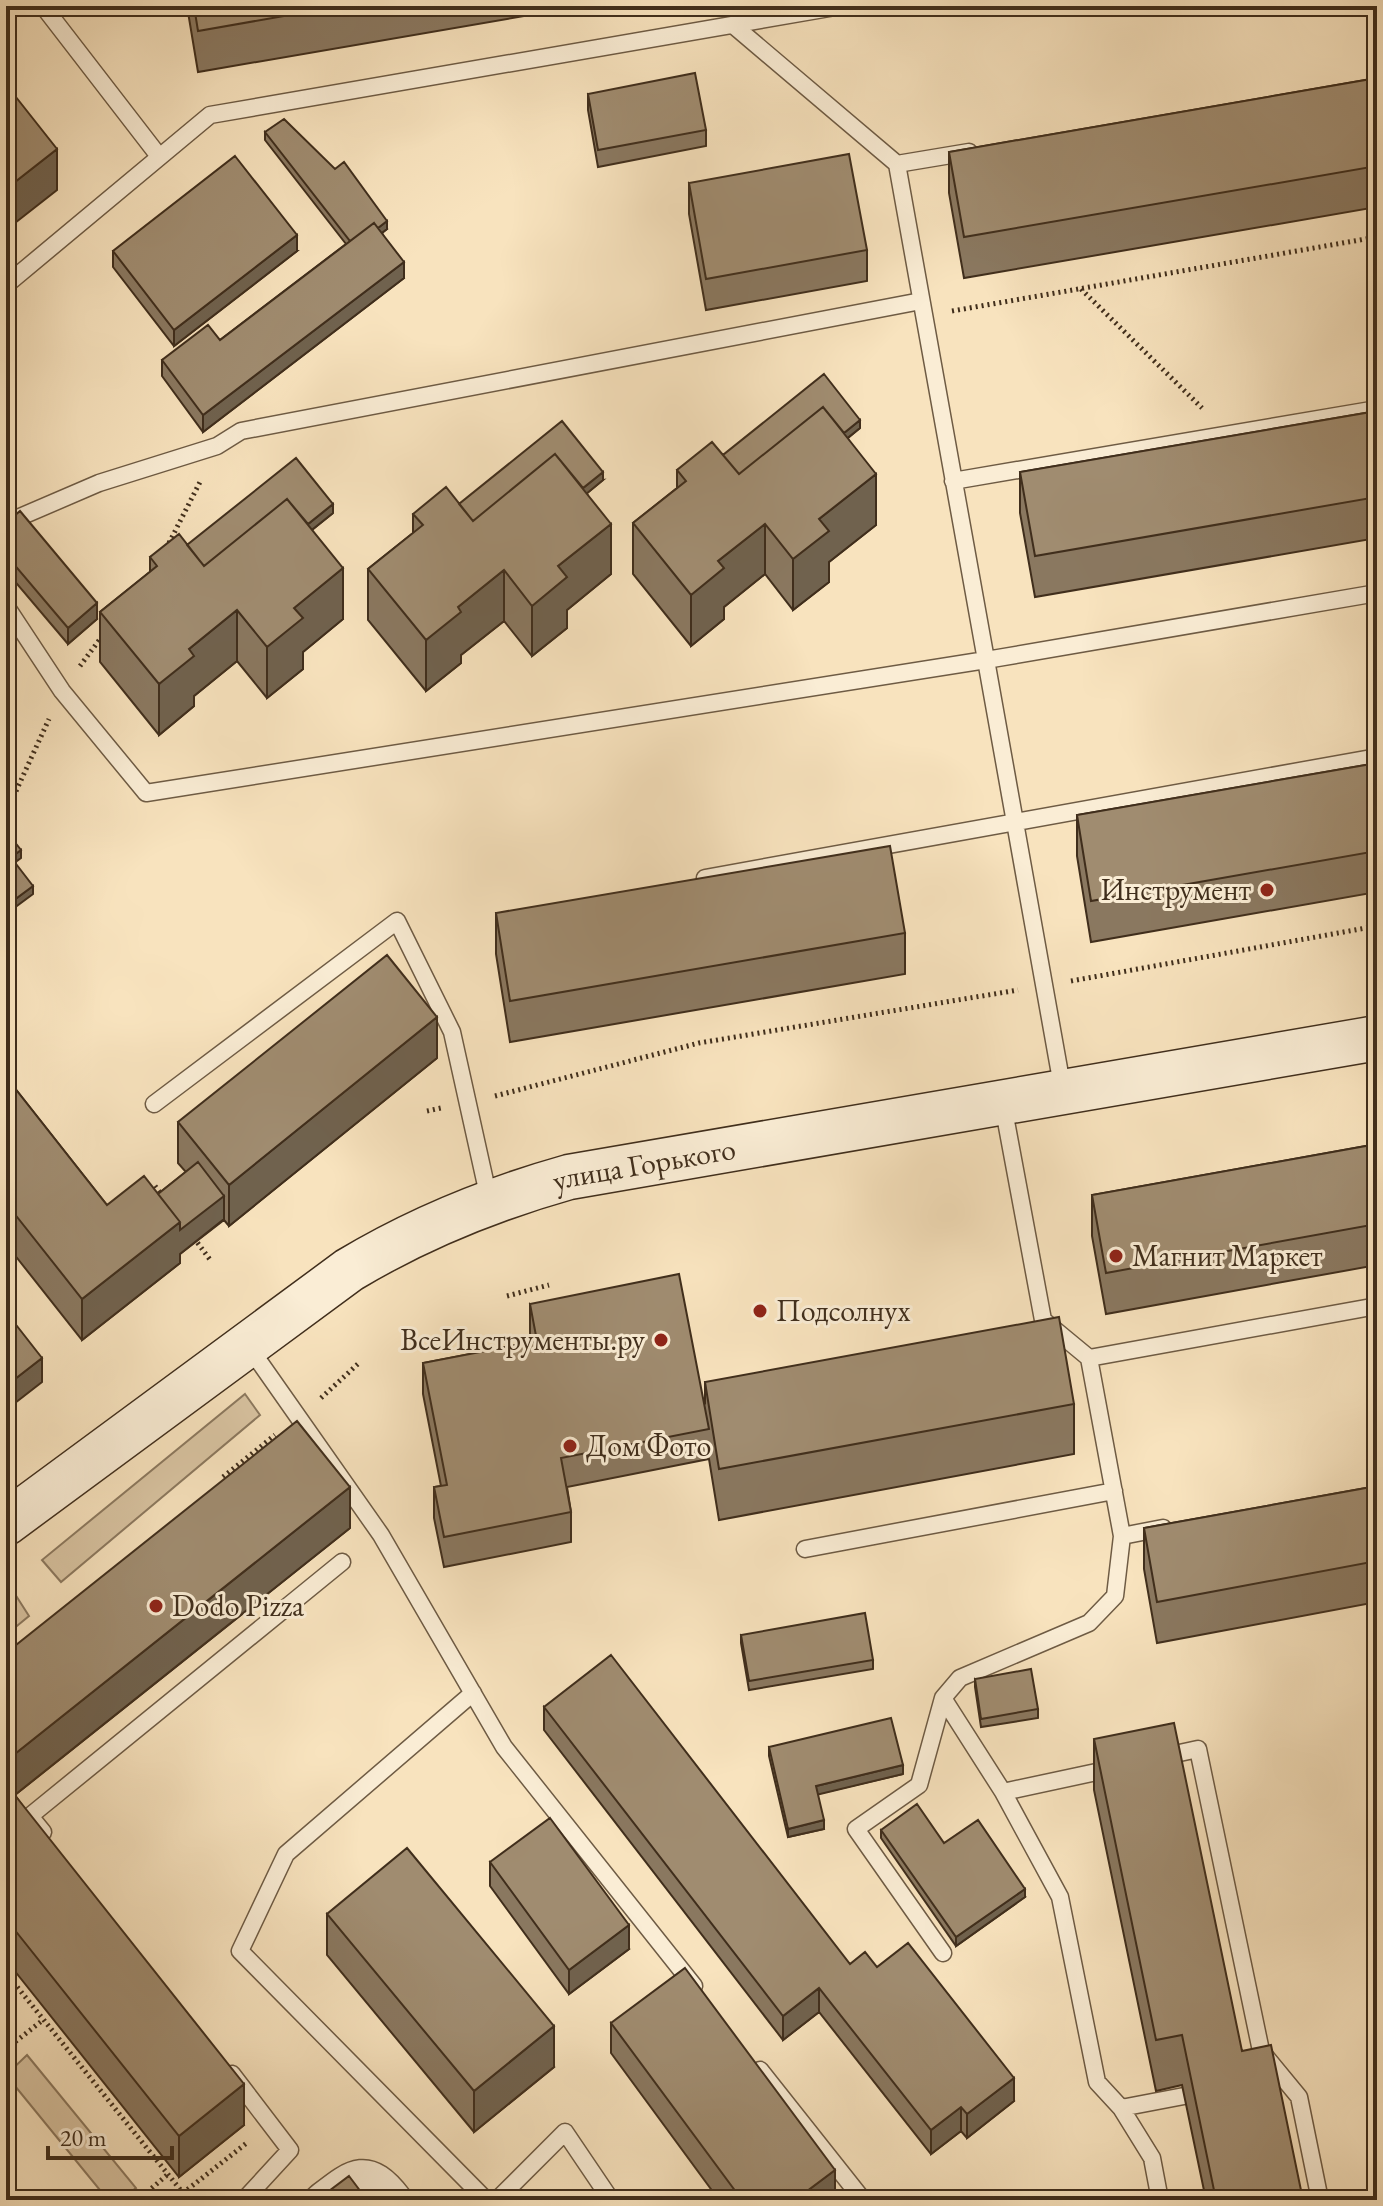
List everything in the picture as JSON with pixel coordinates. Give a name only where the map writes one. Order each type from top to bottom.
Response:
[{"type":"street","name":"улица Горького","points":[[6,1523],[381,1251],[489,1201],[569,1177],[1377,1038]]},
{"type":"street","points":[[321,2200],[345,2182],[364,2175],[376,2178],[396,2200]]},
{"type":"lane","points":[[43,6],[158,155]]},
{"type":"lane","points":[[6,285],[158,155],[210,115],[841,6]]},
{"type":"lane","points":[[733,25],[897,164],[1063,1092]]},
{"type":"lane","points":[[897,164],[983,149]]},
{"type":"lane","points":[[6,523],[99,483],[217,446],[241,431],[922,308]]},
{"type":"lane","points":[[953,481],[1377,409]]},
{"type":"lane","points":[[6,606],[62,691],[146,793],[986,660],[1377,593]]},
{"type":"lane","points":[[692,880],[1014,819],[1377,757]]},
{"type":"lane","points":[[154,1104],[397,921],[452,1032],[489,1201]]},
{"type":"lane","points":[[943,1953],[856,1829],[919,1785],[943,1698],[960,1678],[1089,1623],[1115,1596],[1122,1536],[1089,1358],[1043,1320],[1003,1103]]},
{"type":"lane","points":[[1089,1358],[1377,1306]]},
{"type":"lane","points":[[248,1345],[381,1535],[504,1747],[708,2004]]},
{"type":"lane","points":[[805,1549],[1114,1491]]},
{"type":"lane","points":[[1122,1536],[1182,1525]]},
{"type":"lane","points":[[49,1840],[30,1816],[342,1562]]},
{"type":"lane","points":[[473,1693],[286,1854],[240,1951],[486,2200]]},
{"type":"lane","points":[[943,1698],[1003,1792],[1060,1897],[1097,2082],[1121,2108],[1152,2158],[1160,2200]]},
{"type":"lane","points":[[1003,1792],[1198,1749],[1261,2051],[1274,2077],[1299,2097],[1320,2200]]},
{"type":"lane","points":[[747,2053],[863,2200]]},
{"type":"lane","points":[[223,2062],[290,2150],[244,2200]]},
{"type":"lane","points":[[1121,2108],[1184,2096]]},
{"type":"lane","points":[[497,2200],[565,2132],[611,2200]]},
{"type":"path","points":[[922,308],[1080,289],[1377,237]]},
{"type":"path","points":[[1080,289],[1228,434]]},
{"type":"path","points":[[161,554],[180,528],[217,446]]},
{"type":"path","points":[[6,813],[62,691],[107,630]]},
{"type":"path","points":[[487,1098],[699,1043],[1377,926]]},
{"type":"path","points":[[155,1186],[173,1211]]},
{"type":"path","points":[[192,1236],[211,1261]]},
{"type":"path","points":[[507,1296],[549,1285]]},
{"type":"path","points":[[317,1401],[360,1362]]},
{"type":"path","points":[[6,1427],[13,1422]]},
{"type":"path","points":[[223,1477],[278,1433]]},
{"type":"path","points":[[6,1973],[183,2193],[271,2124]]},
{"type":"path","points":[[6,1994],[16,1986]]},
{"type":"path","points":[[6,2049],[43,2020]]},
{"type":"path","points":[[138,2200],[167,2175]]},
{"type":"shaded area","points":[[245,1394],[260,1415],[61,1582],[42,1560]]},
{"type":"shaded area","points":[[6,1580],[29,1616],[6,1635]]},
{"type":"shaded area","points":[[27,2055],[136,2188],[120,2200],[108,2200],[6,2075]]},
{"type":"building","points":[[194,6],[341,6],[198,31]]},
{"type":"building","points":[[695,73],[706,130],[598,150],[588,94]]},
{"type":"building","points":[[1377,78],[1377,166],[964,237],[949,152]]},
{"type":"building","points":[[8,87],[57,149],[6,189],[6,89]]},
{"type":"building","points":[[284,119],[335,169],[344,162],[387,221],[378,228],[374,223],[350,241],[265,132]]},
{"type":"building","points":[[849,154],[867,250],[706,279],[689,183]]},
{"type":"building","points":[[235,156],[297,235],[174,330],[113,251]]},
{"type":"building","points":[[374,223],[404,262],[203,415],[162,360],[208,325],[220,340]]},
{"type":"building","points":[[824,374],[860,420],[844,433],[823,407],[739,474],[723,455]]},
{"type":"building","points":[[823,407],[876,474],[819,519],[829,531],[793,559],[765,524],[718,561],[724,568],[691,595],[633,523],[686,481],[677,470],[712,442],[739,474]]},
{"type":"building","points":[[1377,411],[1377,497],[1035,556],[1020,472]]},
{"type":"building","points":[[562,421],[603,472],[583,488],[555,454],[473,521],[459,504]]},
{"type":"building","points":[[555,454],[611,524],[558,566],[567,577],[532,606],[504,570],[458,607],[461,612],[426,640],[368,569],[423,525],[413,514],[446,487],[473,521]]},
{"type":"building","points":[[296,458],[333,504],[308,524],[287,499],[204,566],[187,545]]},
{"type":"building","points":[[287,499],[343,568],[294,608],[303,618],[267,647],[237,610],[189,649],[194,656],[159,684],[100,612],[157,566],[150,557],[179,534],[204,566]]},
{"type":"building","points":[[20,511],[97,603],[68,628],[6,555],[6,523]]},
{"type":"building","points":[[1377,763],[1377,851],[1091,901],[1077,815]]},
{"type":"building","points":[[6,831],[21,850],[6,861]]},
{"type":"building","points":[[890,846],[905,933],[510,1001],[496,913]]},
{"type":"building","points":[[13,860],[33,886],[6,906],[6,865]]},
{"type":"building","points":[[387,955],[437,1017],[229,1185],[178,1122]]},
{"type":"building","points":[[6,1077],[107,1205],[144,1176],[180,1222],[82,1299],[6,1203]]},
{"type":"building","points":[[1377,1144],[1377,1224],[1106,1273],[1092,1195]]},
{"type":"building","points":[[198,1162],[224,1196],[180,1230],[180,1222],[158,1194]]},
{"type":"building","name":"Дом Фото","points":[[679,1274],[709,1429],[561,1458],[571,1512],[444,1537],[434,1487],[447,1485],[423,1363],[537,1341],[530,1304]]},
{"type":"building","points":[[6,1312],[42,1358],[6,1386]]},
{"type":"building","points":[[1059,1317],[1074,1404],[719,1469],[705,1382]]},
{"type":"building","points":[[297,1421],[350,1487],[6,1761],[6,1653]]},
{"type":"building","points":[[1377,1486],[1377,1561],[1157,1602],[1144,1528]]},
{"type":"building","points":[[865,1613],[873,1660],[749,1681],[741,1635]]},
{"type":"building","points":[[611,1655],[850,1964],[865,1952],[877,1967],[908,1943],[1014,2078],[967,2114],[961,2107],[931,2130],[819,1988],[783,2016],[544,1707]]},
{"type":"building","points":[[1031,1669],[1038,1709],[981,1719],[975,1679]]},
{"type":"building","points":[[891,1718],[903,1765],[816,1786],[824,1820],[788,1829],[769,1747]]},
{"type":"building","points":[[1174,1723],[1242,2051],[1271,2045],[1303,2200],[1216,2200],[1182,2035],[1156,2040],[1094,1739]]},
{"type":"building","points":[[6,1784],[244,2084],[179,2136],[6,1919]]},
{"type":"building","points":[[917,1804],[944,1843],[978,1820],[1025,1889],[956,1937],[881,1830]]},
{"type":"building","points":[[550,1818],[629,1925],[569,1970],[490,1862]]},
{"type":"building","points":[[407,1848],[554,2026],[474,2091],[327,1914]]},
{"type":"building","points":[[685,1968],[835,2170],[795,2200],[742,2200],[611,2023]]},
{"type":"building","points":[[349,2176],[367,2200],[317,2200]]},
{"type":"place","name":"Инструмент","points":[[1267,890]]},
{"type":"place","name":"Магнит Маркет","points":[[1116,1256]]},
{"type":"place","name":"Подсолнух","points":[[760,1311]]},
{"type":"place","name":"ВсеИнструменты.ру","points":[[661,1340]]},
{"type":"place","name":"Дом Фото","points":[[570,1446]]},
{"type":"place","name":"Dodo Pizza","points":[[156,1606]]}]
